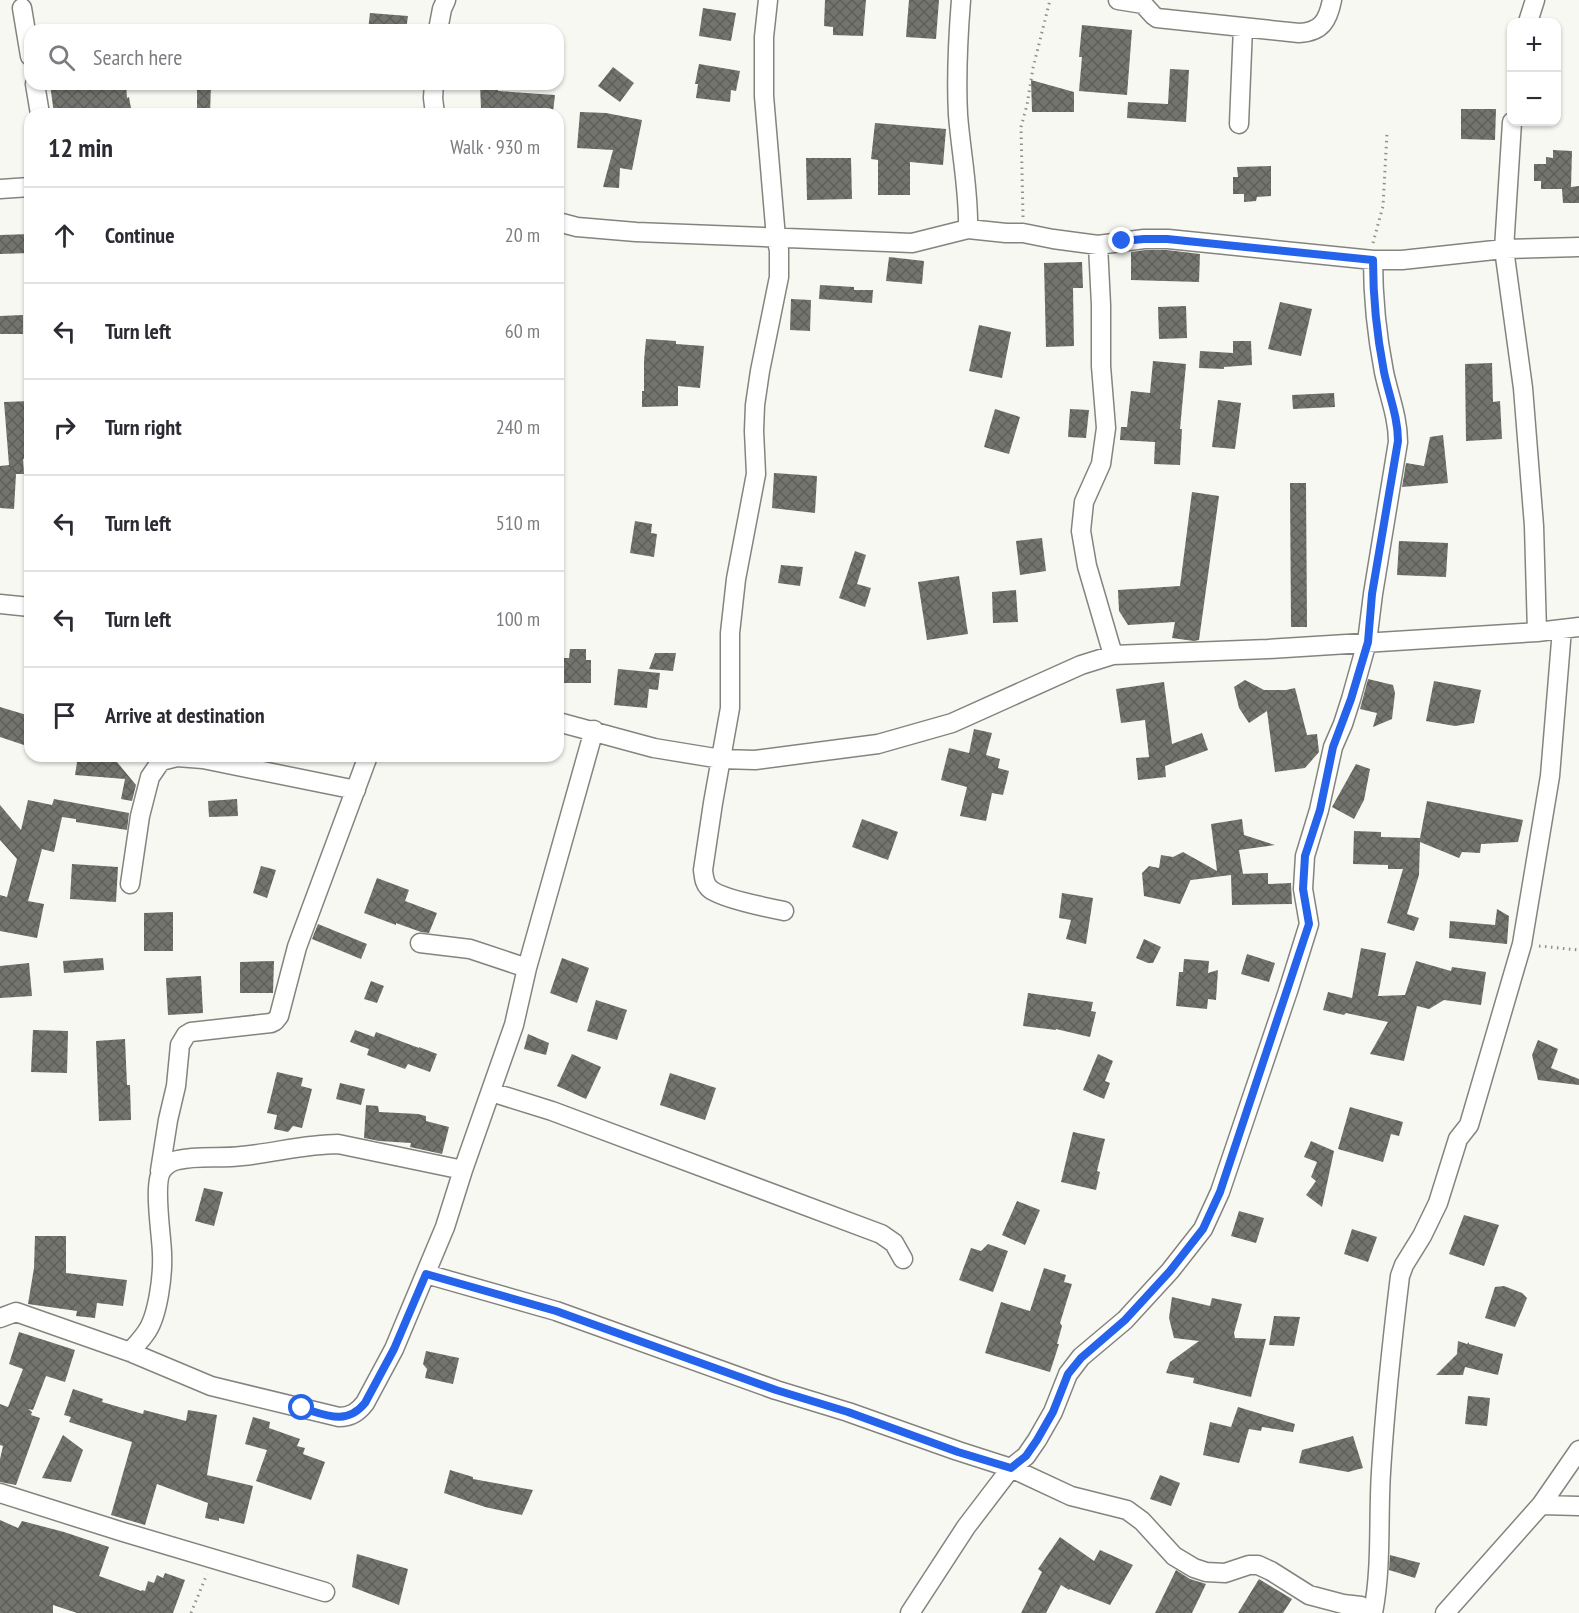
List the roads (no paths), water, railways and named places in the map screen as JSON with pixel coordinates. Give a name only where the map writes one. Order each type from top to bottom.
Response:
[{"type":"street","points":[[439,24],[446,0]]},
{"type":"street","points":[[768,0],[764,37],[764,96],[776,238],[779,250],[779,277],[754,405],[756,474],[736,579],[730,633],[730,708],[703,870],[706,886],[712,891],[748,904],[784,911]]},
{"type":"street","points":[[961,0],[957,48],[958,113],[968,197],[968,229]]},
{"type":"street","points":[[1118,0],[1143,4],[1157,18],[1299,33],[1313,31],[1326,20],[1332,0]]},
{"type":"street","points":[[1529,18],[1535,0]]},
{"type":"street","points":[[22,8],[25,24]]},
{"type":"street","points":[[1239,124],[1243,27]]},
{"type":"street","points":[[35,90],[39,108]]},
{"type":"street","points":[[434,90],[434,108]]},
{"type":"street","points":[[1512,126],[1504,249],[1523,388],[1532,504],[1537,632]]},
{"type":"street","points":[[0,189],[24,187]]},
{"type":"street","points":[[564,224],[577,227],[636,232],[912,243],[968,229],[1023,233],[1098,245],[1144,239],[1167,239],[1373,260],[1402,260],[1504,249],[1579,247]]},
{"type":"street","points":[[1098,245],[1101,366],[1106,428],[1101,464],[1084,502],[1081,531],[1087,566],[1113,655]]},
{"type":"street","points":[[910,1613],[966,1527],[1011,1468],[1026,1456],[1037,1440],[1053,1412],[1068,1374],[1081,1358],[1125,1320],[1170,1271],[1203,1229],[1220,1192],[1309,924],[1303,889],[1305,856],[1320,810],[1333,747],[1351,699],[1368,642],[1372,594],[1398,441],[1398,425],[1384,372],[1374,299],[1373,260]]},
{"type":"street","points":[[0,604],[24,606]]},
{"type":"street","points":[[426,1274],[556,1311],[776,1390],[848,1412],[958,1452],[1011,1468],[1071,1496],[1127,1510],[1142,1521],[1174,1556],[1194,1569],[1226,1573],[1249,1565],[1258,1565],[1309,1595],[1336,1603],[1361,1606],[1372,1613],[1378,1588],[1385,1412],[1400,1276],[1438,1203],[1458,1139],[1469,1125],[1522,944],[1550,776],[1570,628],[1268,649],[1113,655],[1081,665],[952,723],[878,744],[755,760],[721,759],[654,748],[564,723]]},
{"type":"street","points":[[0,1318],[16,1312],[130,1352],[212,1386],[333,1416],[345,1417],[356,1412],[365,1403],[394,1349],[445,1227],[514,1025],[527,968],[594,730]]},
{"type":"street","points":[[130,884],[150,777],[160,762]]},
{"type":"street","points":[[218,762],[356,790]]},
{"type":"street","points":[[130,1352],[147,1333],[160,1289],[162,1256],[157,1186],[176,1086],[180,1044],[192,1032],[275,1021],[282,1006],[297,947],[366,762]]},
{"type":"street","points":[[420,943],[470,949],[527,968]]},
{"type":"street","points":[[491,1092],[552,1111],[881,1234],[894,1243],[903,1259]]},
{"type":"street","points":[[160,1171],[168,1164],[178,1160],[242,1156],[317,1144],[338,1144],[463,1170]]},
{"type":"street","points":[[1445,1613],[1541,1505],[1579,1450]]},
{"type":"street","points":[[0,1492],[326,1592]]},
{"type":"street","points":[[1541,1505],[1579,1506]]}]
